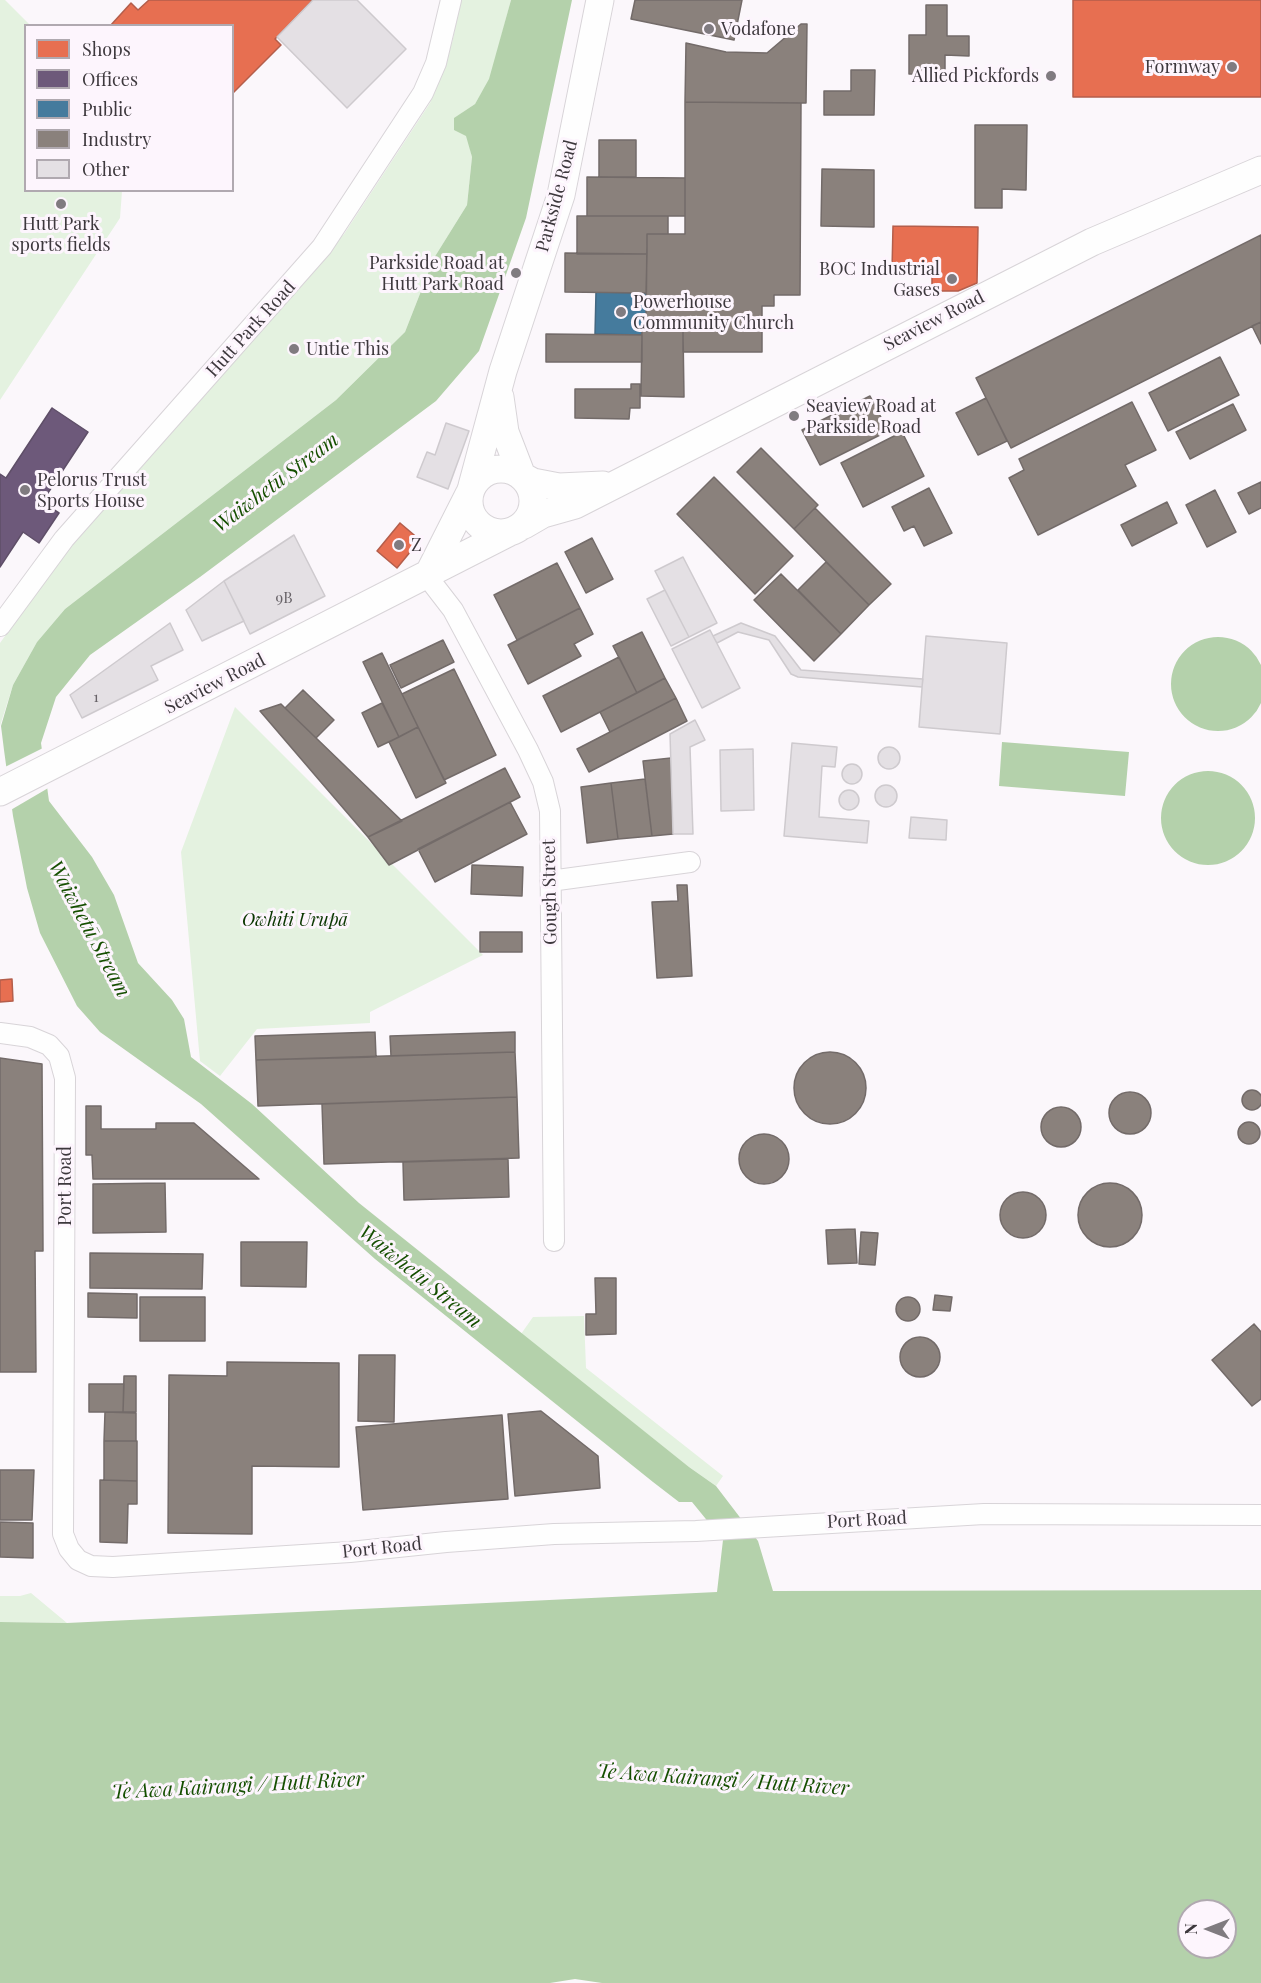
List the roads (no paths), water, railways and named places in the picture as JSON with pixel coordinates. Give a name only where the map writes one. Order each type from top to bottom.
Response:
[{"type":"main road","name":"Parkside Road","points":[[471,490],[498,387],[561,195],[600,0]]},
{"type":"main road","name":"Seaview Road","points":[[0,792],[543,514],[575,505],[1092,242],[1261,170]]},
{"type":"main road","name":"Parkside Road","points":[[498,387],[505,432],[522,476]]},
{"type":"main road","points":[[427,574],[471,490],[478,478],[497,469],[508,469],[522,476],[530,487],[534,502],[530,517],[516,529],[490,532],[482,528],[470,512],[471,490]]},
{"type":"main road","name":"Seaview Road","points":[[522,476],[533,482],[559,487],[613,484]]},
{"type":"street","name":"Hutt Park Road","points":[[0,626],[64,538],[322,246],[423,93],[436,63],[451,0]]},
{"type":"street","name":"Gough Street","points":[[427,574],[453,610],[543,782],[549,811],[554,1241]]},
{"type":"street","points":[[550,881],[690,862]]},
{"type":"street","name":"Port Road","points":[[0,1033],[30,1037],[49,1045],[59,1056],[65,1078],[63,1534],[69,1549],[78,1560],[91,1566],[113,1567],[350,1552],[554,1534],[696,1530],[984,1514],[1261,1515]]},
{"type":"water","points":[[511,0],[572,0],[526,218],[479,351],[436,401],[200,577],[90,655],[56,697],[41,743],[49,801],[92,857],[114,895],[138,963],[172,1000],[184,1019],[191,1057],[252,1104],[359,1203],[689,1467],[716,1486],[758,1541],[773,1591],[1261,1590],[1261,1983],[602,1983],[575,1979],[550,1983],[0,1983],[0,1622],[67,1623],[717,1592],[723,1540],[692,1502],[679,1502],[653,1482],[375,1259],[201,1104],[100,1032],[77,1006],[40,933],[27,888],[13,816],[1,726],[13,685],[37,642],[65,609],[336,400],[405,332],[434,258],[467,205],[472,157],[466,136],[454,130],[454,118],[475,104],[489,79]]},
{"type":"water","points":[[1218,637],[1236,641],[1251,651],[1261,666],[1261,702],[1251,717],[1236,727],[1218,731],[1200,727],[1185,717],[1175,702],[1171,684],[1175,666],[1185,651],[1200,641]]},
{"type":"water","points":[[1002,742],[1129,752],[1125,796],[999,786]]},
{"type":"water","points":[[1208,771],[1226,774],[1241,785],[1252,800],[1255,818],[1252,836],[1241,851],[1226,862],[1208,865],[1190,862],[1175,851],[1164,836],[1161,818],[1164,800],[1175,785],[1190,774]]},
{"type":"place","name":"Vodafone","points":[[709,29]]},
{"type":"place","name":"Formway","points":[[1232,67]]},
{"type":"place","name":"Allied Pickfords","points":[[1051,76]]},
{"type":"place","name":"Hutt Park sports fields","points":[[61,204]]},
{"type":"place","name":"Parkside Road at Hutt Park Road","points":[[516,273]]},
{"type":"place","name":"BOC Industrial Gases","points":[[952,279]]},
{"type":"place","name":"Powerhouse Community Church","points":[[621,312]]},
{"type":"place","name":"Untie This","points":[[294,349]]},
{"type":"place","name":"Seaview Road at Parkside Road","points":[[794,416]]},
{"type":"place","name":"Pelorus Trust Sports House","points":[[25,490]]},
{"type":"place","name":"Z","points":[[399,545]]},
{"type":"water label","name":"Waiwhetū Stream","points":[[276,483]]},
{"type":"water label","name":"Waiwhetū Stream","points":[[89,929]]},
{"type":"water label","name":"Waiwhetū Stream","points":[[420,1277]]},
{"type":"water label","name":"Te Awa Kairangi / Hutt River","points":[[723,1780]]},
{"type":"water label","name":"Te Awa Kairangi / Hutt River","points":[[238,1786]]},
{"type":"park label","name":"Owhiti Urupā","points":[[295,920]]}]
